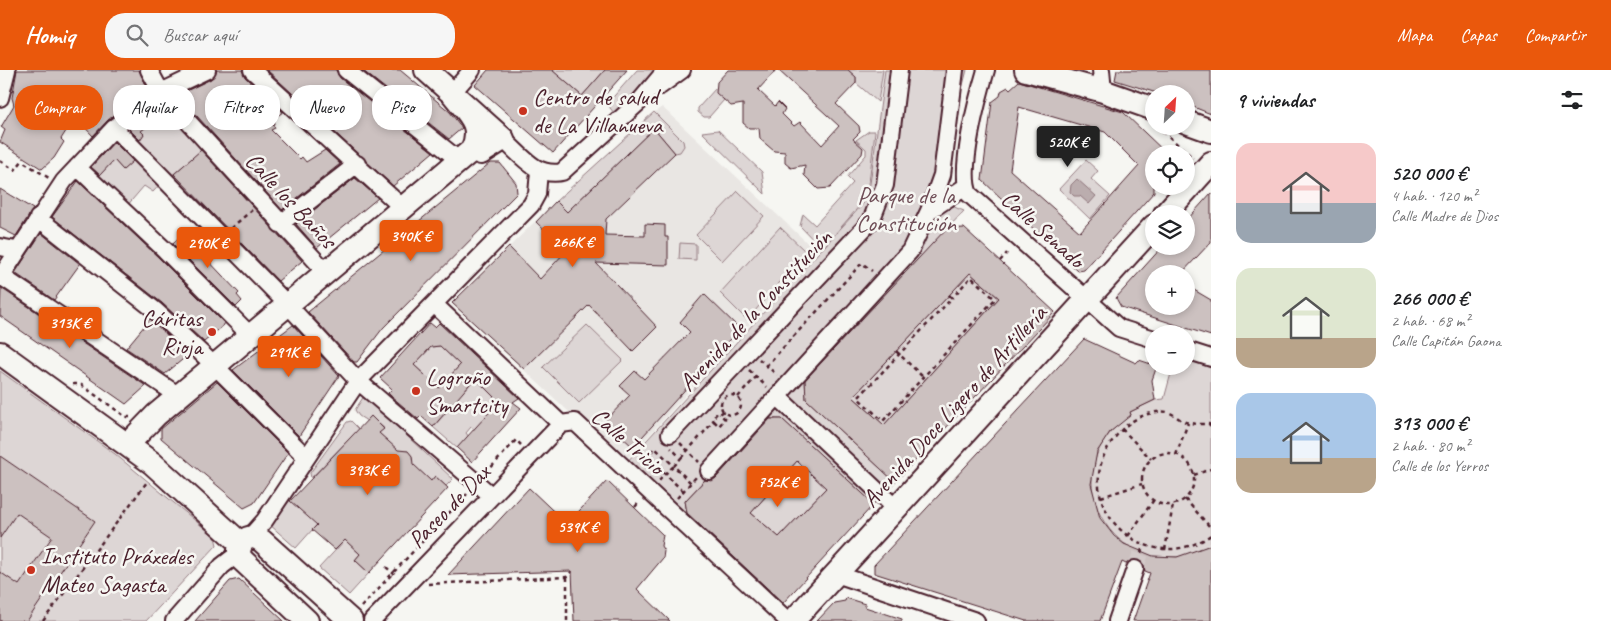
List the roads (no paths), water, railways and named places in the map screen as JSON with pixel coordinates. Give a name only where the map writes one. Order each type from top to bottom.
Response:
[{"type":"main road","points":[[426,70],[503,139],[481,153],[466,156]]},
{"type":"main road","points":[[1026,70],[1102,80],[1145,104]]},
{"type":"main road","points":[[128,444],[147,423],[466,156],[478,132],[476,124],[452,93]]},
{"type":"main road","points":[[1195,125],[1211,131]]},
{"type":"main road","points":[[1173,205],[1208,166]]},
{"type":"main road","name":"Avenida Doce Ligero de Artillería","points":[[792,621],[1145,236]]},
{"type":"main road","points":[[0,353],[152,463],[243,546],[307,621]]},
{"type":"main road","points":[[243,546],[256,537],[275,551],[351,621]]},
{"type":"street","points":[[0,98],[7,70]]},
{"type":"street","name":"Calle los Baños","points":[[149,70],[157,85]]},
{"type":"street","points":[[176,85],[207,70]]},
{"type":"street","points":[[252,70],[403,208]]},
{"type":"street","points":[[346,70],[466,156]]},
{"type":"street","points":[[452,93],[472,70]]},
{"type":"street","points":[[640,101],[666,70]]},
{"type":"street","points":[[503,139],[539,171],[549,175],[562,172],[640,101],[682,70]]},
{"type":"street","name":"Avenida de la Constitución","points":[[670,434],[741,363],[871,221],[885,185],[899,70]]},
{"type":"street","points":[[704,471],[773,390],[910,251],[929,211],[942,174],[955,70]]},
{"type":"street","points":[[929,211],[967,190],[975,109],[986,70]]},
{"type":"street","points":[[113,129],[61,185],[38,218],[8,249],[0,277],[179,396]]},
{"type":"street","points":[[116,130],[288,304],[358,381],[492,496]]},
{"type":"street","name":"Calle los Baños","points":[[195,130],[327,273]]},
{"type":"street","points":[[280,224],[357,164]]},
{"type":"street","points":[[77,167],[165,250],[251,336]]},
{"type":"street","points":[[174,621],[222,566],[243,546],[264,520],[358,381],[531,205],[537,194],[539,171]]},
{"type":"street","name":"Calle Senado","points":[[967,190],[1119,328],[1145,336]]},
{"type":"street","points":[[38,218],[156,312],[306,457]]},
{"type":"street","name":"Calle Tricio","points":[[434,304],[561,424],[575,422],[788,621]]},
{"type":"street","points":[[1195,353],[1211,358]]},
{"type":"street","points":[[773,390],[888,501]]},
{"type":"street","name":"Paseo de Dax","points":[[372,621],[561,424]]},
{"type":"street","points":[[1117,621],[1135,569]]},
{"type":"street","points":[[836,574],[976,621]]},
{"type":"tunnel","points":[[1135,569],[1141,553]]},
{"type":"place","name":"Centro de salud de La Villanueva","points":[[523,111]]},
{"type":"place","name":"Cáritas Rioja","points":[[212,332]]},
{"type":"place","name":"Logroño Smartcity","points":[[416,391]]},
{"type":"place","name":"Instituto Práxedes Mateo Sagasta","points":[[31,570]]},
{"type":"park label","name":"Parque de la Constitución","points":[[906,209]]}]
